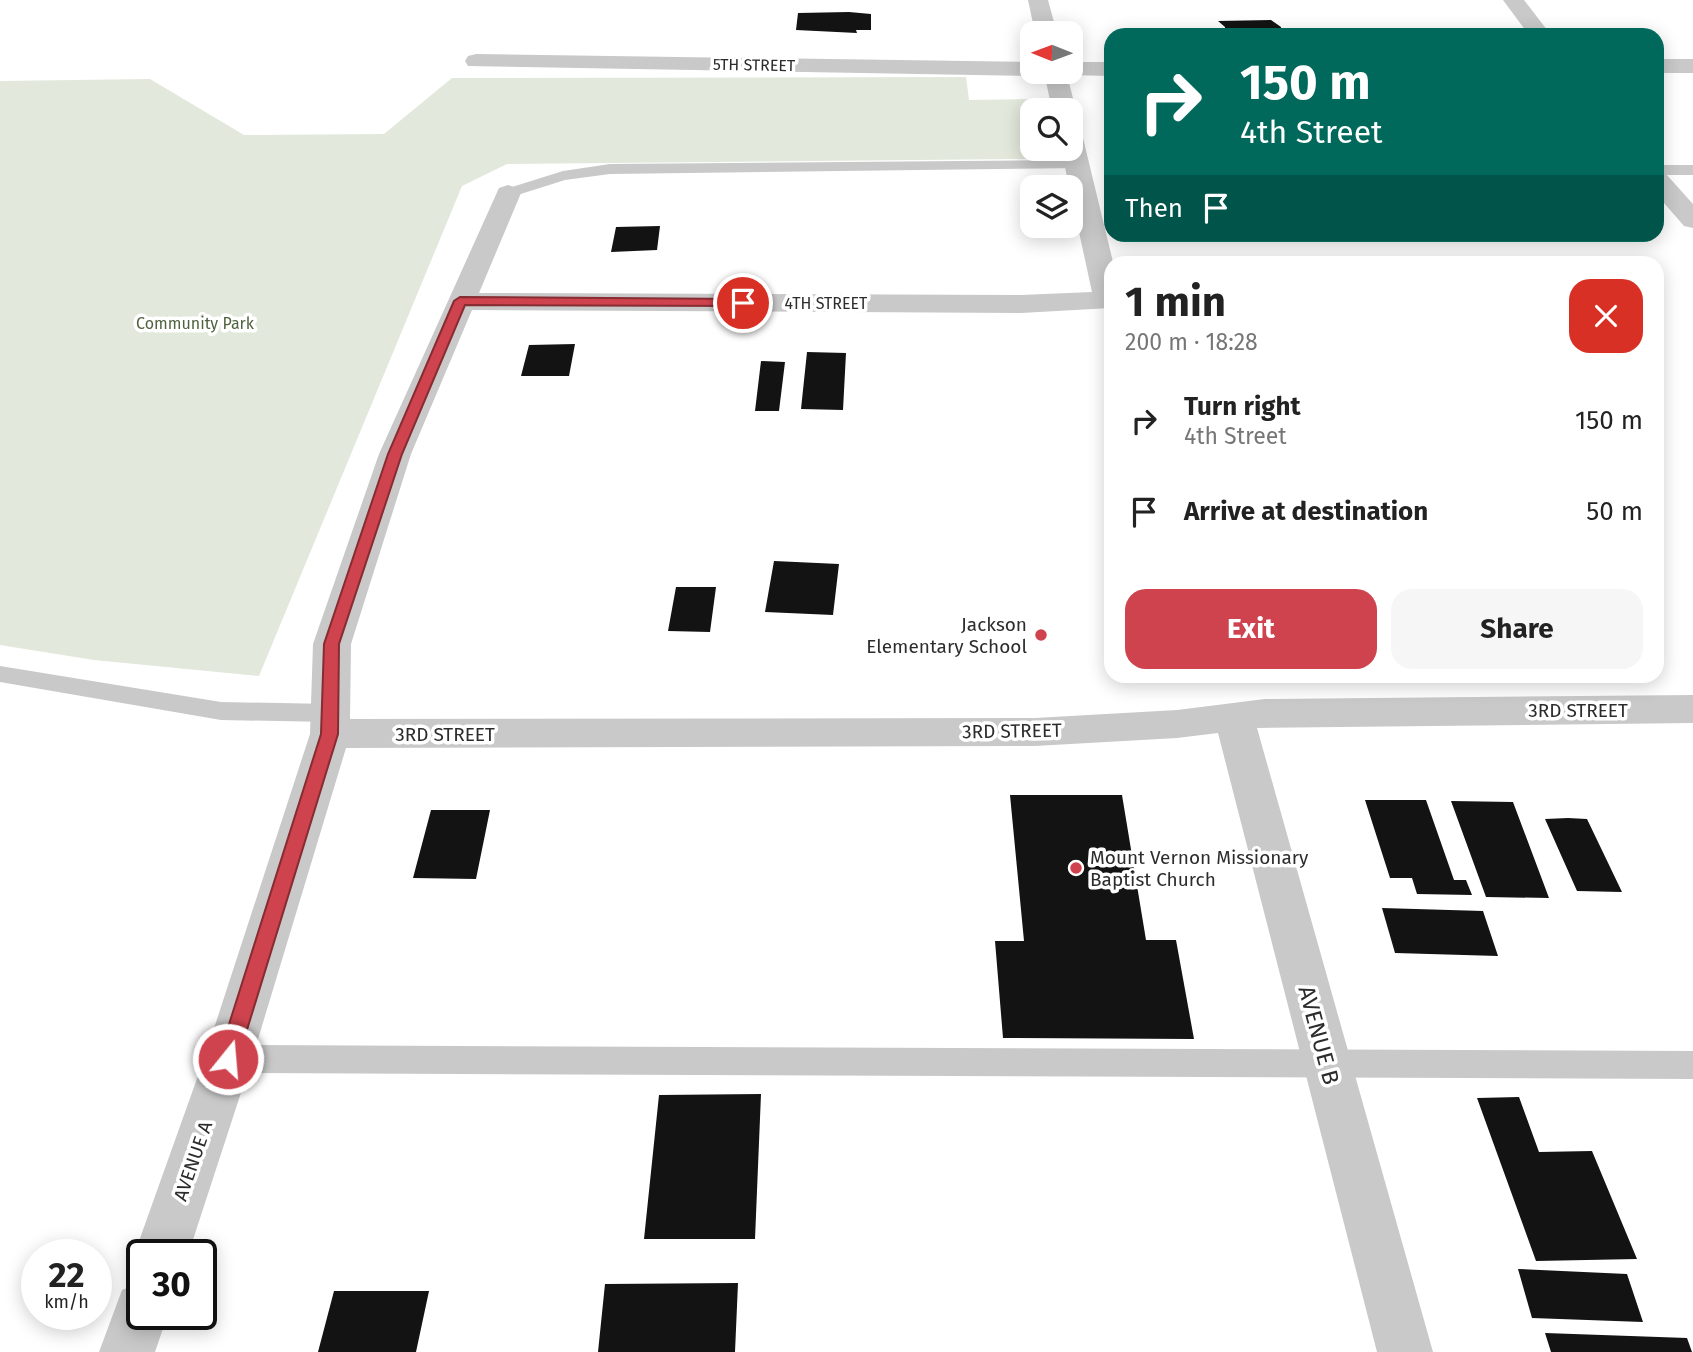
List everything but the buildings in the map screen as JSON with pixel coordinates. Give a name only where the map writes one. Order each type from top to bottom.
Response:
[{"type":"street","points":[[1038,0],[1043,21]]},
{"type":"street","points":[[1513,0],[1535,28]]},
{"type":"street","name":"5TH STREET","points":[[476,61],[1020,69]]},
{"type":"street","points":[[1664,66],[1693,66]]},
{"type":"street","points":[[1083,69],[1104,69]]},
{"type":"street","points":[[1076,161],[1104,278]]},
{"type":"street","points":[[1664,187],[1693,220]]},
{"type":"street","name":"AVENUE A","points":[[166,1239],[228,1059],[330,724],[331,644],[395,454],[508,193]]},
{"type":"street","name":"4TH STREET","points":[[460,301],[1104,303]]},
{"type":"street","name":"3RD STREET","points":[[330,724],[1035,732],[1234,718],[1265,713],[1693,709]]},
{"type":"street","name":"AVENUE B","points":[[1234,718],[1405,1352]]},
{"type":"street","points":[[127,1352],[135,1330]]},
{"type":"lane","points":[[508,193],[563,176],[610,169],[1077,165]]},
{"type":"lane","points":[[1664,170],[1693,170]]},
{"type":"lane","points":[[0,674],[221,711],[330,724]]},
{"type":"lane","points":[[228,1059],[1693,1065]]},
{"type":"green space","name":"Community Park","points":[[966,77],[969,100],[1020,99],[1020,159],[507,164],[462,186],[259,676],[94,660],[0,645],[0,81],[150,79],[244,135],[384,134],[452,78]]},
{"type":"place","name":"Jackson Elementary School","points":[[1041,635]]},
{"type":"place","name":"Mount Vernon Missionary Baptist Church","points":[[1076,868]]},
{"type":"route","points":[[228,1059],[330,734],[331,644],[395,454],[460,301],[743,303]]}]
